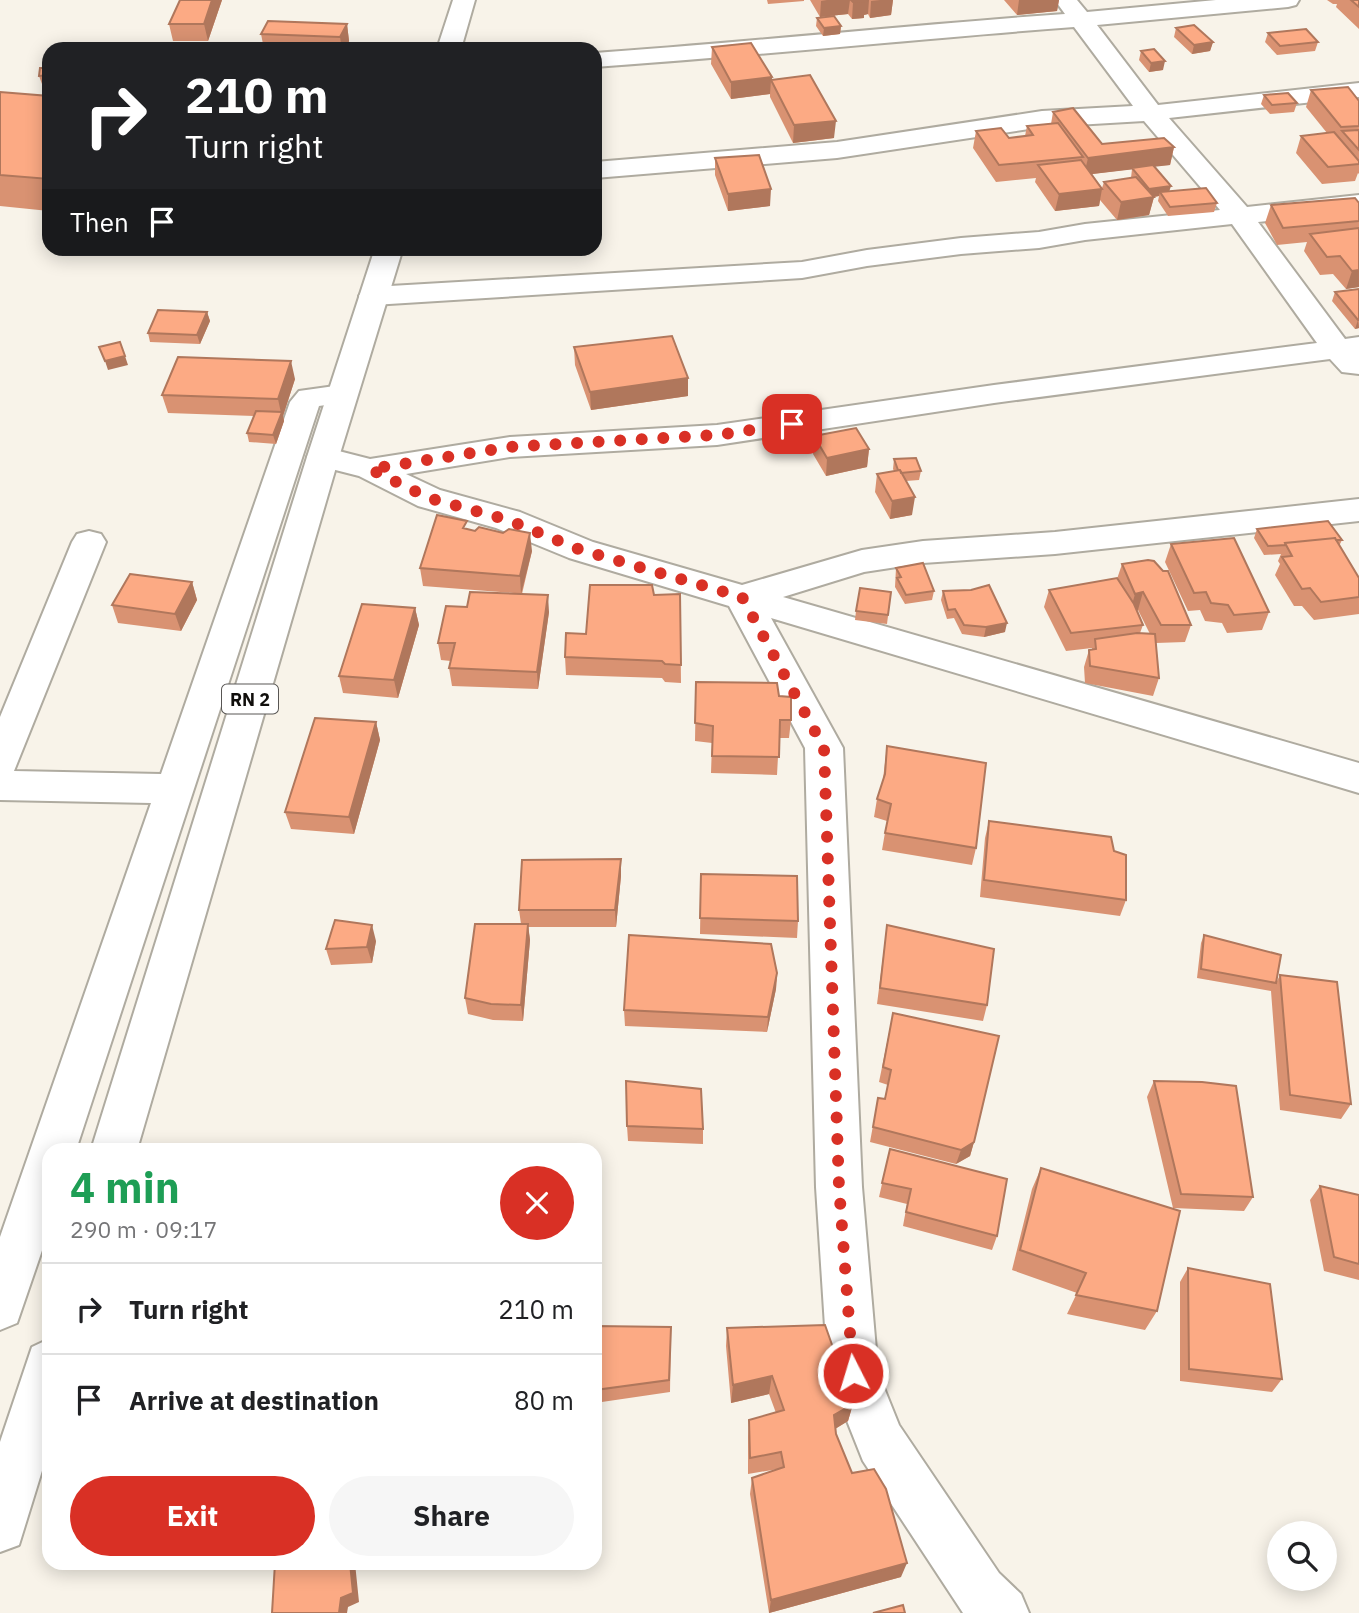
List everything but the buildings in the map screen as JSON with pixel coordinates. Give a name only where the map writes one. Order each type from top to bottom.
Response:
[{"type":"main road","points":[[451,42],[464,0]]},
{"type":"main road","points":[[602,60],[758,49],[1072,10],[1288,0]]},
{"type":"main road","points":[[1072,10],[1151,113],[1348,347],[1359,372]]},
{"type":"main road","points":[[602,169],[836,150],[1042,119],[1151,113],[1359,90]]},
{"type":"main road","points":[[373,296],[802,270],[867,258],[961,246],[1039,240],[1085,232],[1359,203]]},
{"type":"main road","name":"RN 2","points":[[116,1143],[386,256]]},
{"type":"main road","points":[[370,469],[510,447],[717,435],[1348,347]]},
{"type":"main road","points":[[55,1143],[305,402],[310,398],[342,394]]},
{"type":"main road","points":[[323,457],[370,469],[429,498],[508,520],[581,550],[1359,778]]},
{"type":"main road","points":[[742,597],[862,561],[923,552],[1055,544],[1359,510]]},
{"type":"main road","points":[[0,762],[89,542]]},
{"type":"main road","points":[[742,597],[824,748],[839,1187],[853,1373],[881,1443],[981,1592],[1002,1613]]},
{"type":"main road","points":[[0,785],[175,789]]},
{"type":"main road","points":[[0,1306],[42,1182]]},
{"type":"main road","points":[[0,1526],[42,1387]]},
{"type":"route","points":[[792,424],[717,435],[510,447],[370,469],[429,498],[508,520],[581,550],[742,597],[824,748],[827,901],[839,1187],[853,1373]]}]
